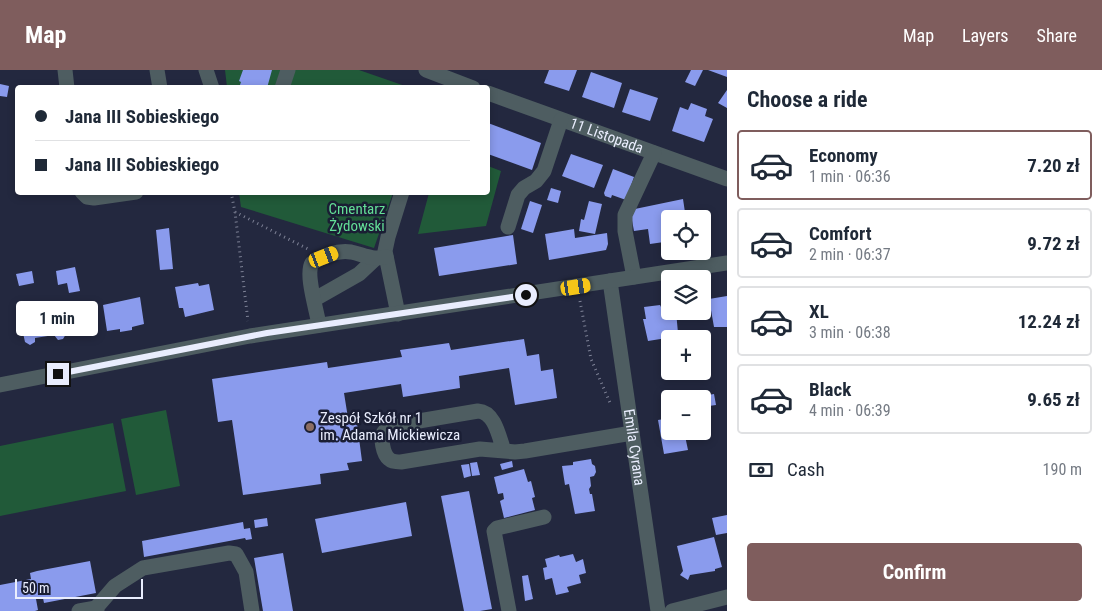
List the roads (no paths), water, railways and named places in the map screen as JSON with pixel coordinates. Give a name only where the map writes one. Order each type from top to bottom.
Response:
[{"type":"street","points":[[65,70],[67,85]]},
{"type":"street","points":[[157,70],[160,85]]},
{"type":"street","points":[[206,70],[211,85]]},
{"type":"street","points":[[283,85],[288,70]]},
{"type":"street","points":[[436,76],[464,85]]},
{"type":"street","name":"11 Listopada","points":[[490,94],[654,153],[725,174]]},
{"type":"street","points":[[508,227],[518,195],[524,188],[536,181],[544,171],[561,120]]},
{"type":"street","points":[[634,277],[625,232],[626,215],[654,153]]},
{"type":"street","points":[[85,195],[94,198],[115,195]]},
{"type":"street","points":[[315,298],[359,274],[380,258],[401,195]]},
{"type":"street","points":[[319,325],[310,266],[316,260],[340,252],[351,252],[380,258]]},
{"type":"street","points":[[380,258],[398,314]]},
{"type":"street","points":[[0,385],[250,336],[727,263]]},
{"type":"street","name":"Emila Cyrana","points":[[610,282],[658,611]]},
{"type":"street","points":[[504,451],[489,414],[478,411],[394,425],[383,432],[382,439],[385,454],[388,459],[394,462],[480,449],[504,451],[525,451],[632,433]]},
{"type":"street","points":[[509,611],[494,531],[497,528],[544,517]]},
{"type":"street","points":[[79,611],[97,609],[114,586],[143,568],[228,553],[236,554],[246,572],[252,611]]},
{"type":"street","points":[[672,611],[727,597]]},
{"type":"place","name":"Zespół Szkół nr 1 im. Adama Mickiewicza","points":[[310,427]]},
{"type":"park label","name":"Cmentarz Żydowski","points":[[357,218]]}]
